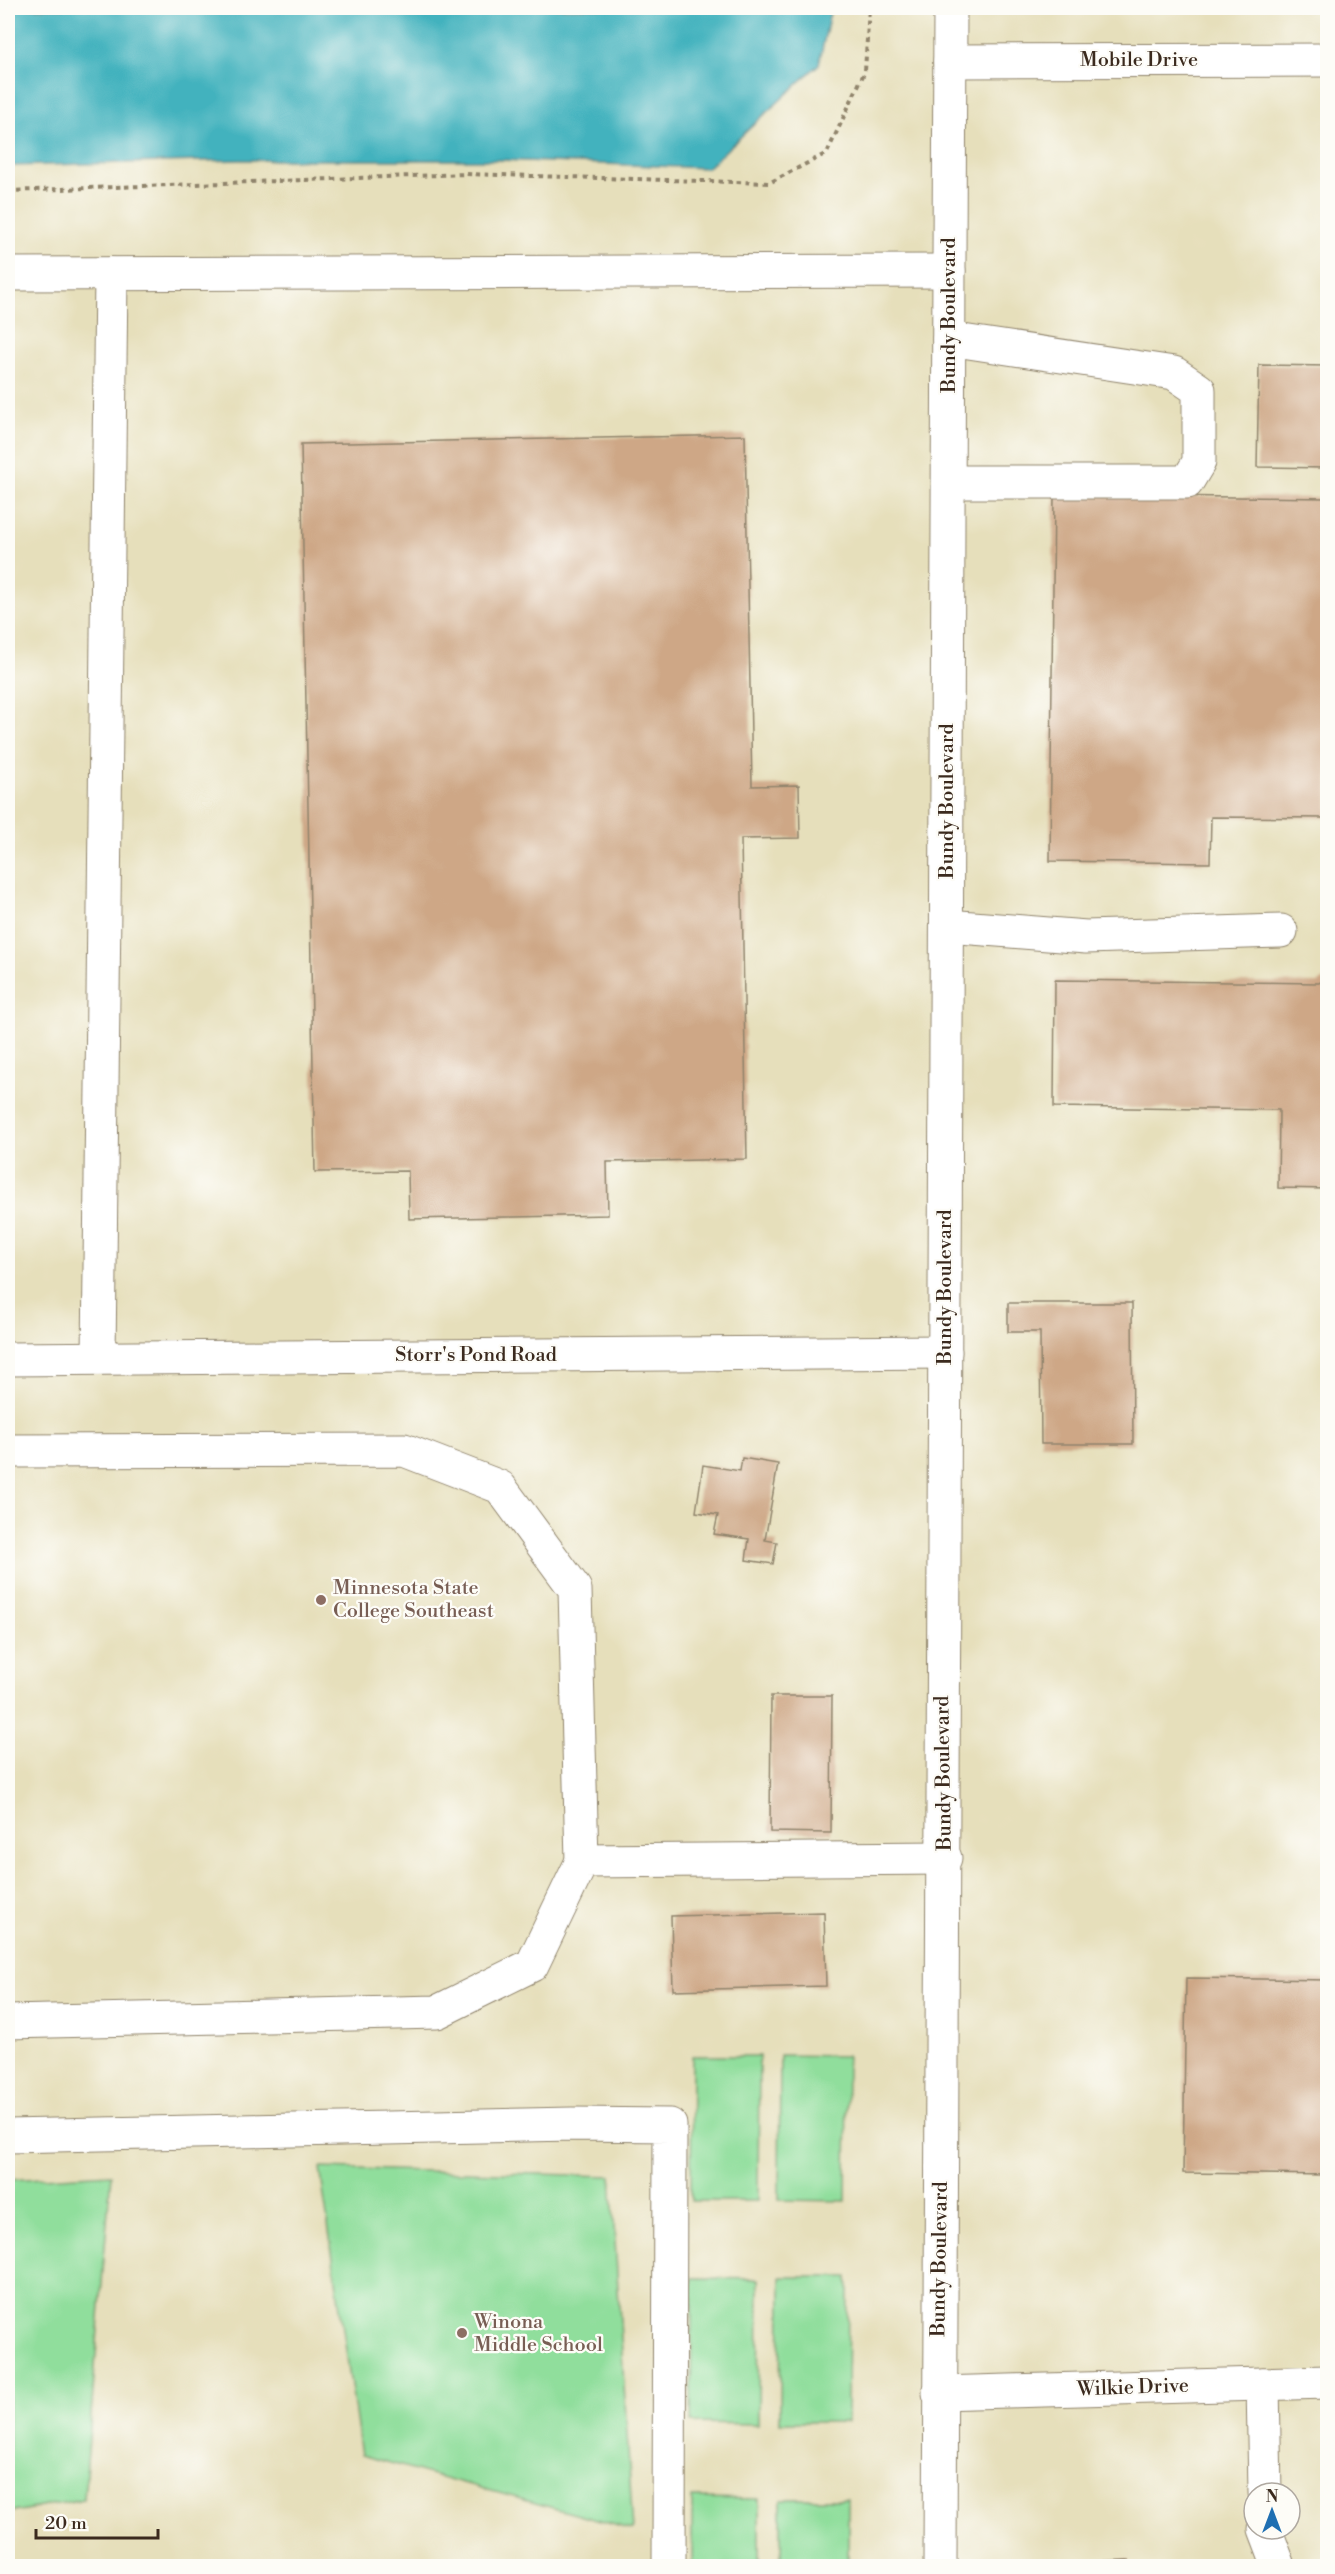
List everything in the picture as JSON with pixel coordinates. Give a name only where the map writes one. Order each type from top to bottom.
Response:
[{"type":"street","name":"Bundy Boulevard","points":[[940,2566],[939,2393],[945,1858],[950,8]]},
{"type":"street","name":"Mobile Drive","points":[[950,61],[1328,60]]},
{"type":"street","points":[[8,274],[950,271]]},
{"type":"street","points":[[99,1358],[111,274]]},
{"type":"street","points":[[949,339],[1174,373],[1199,390],[1199,400],[1198,462],[1187,482],[949,482]]},
{"type":"street","points":[[947,926],[1086,937],[1281,931]]},
{"type":"street","name":"Storr's Pond Road","points":[[8,1359],[945,1352]]},
{"type":"street","points":[[8,1451],[404,1450],[500,1487],[574,1589],[582,1861],[532,1965],[437,2012],[8,2022]]},
{"type":"street","points":[[582,1861],[945,1858]]},
{"type":"street","points":[[8,2136],[560,2124],[670,2125],[669,2566]]},
{"type":"street","name":"Wilkie Drive","points":[[939,2393],[1328,2382]]},
{"type":"street","points":[[1263,2384],[1264,2481]]},
{"type":"street","points":[[1270,2541],[1279,2566]]},
{"type":"path","points":[[8,191],[466,174],[769,183],[827,153],[865,71],[869,8]]},
{"type":"green space","points":[[780,2055],[847,2056],[846,2201],[779,2200]]},
{"type":"green space","points":[[692,2056],[759,2056],[758,2201],[691,2201]]},
{"type":"green space","points":[[320,2168],[611,2176],[633,2530],[361,2455]]},
{"type":"green space","points":[[111,2174],[84,2499],[8,2513],[8,2180]]},
{"type":"green space","points":[[781,2277],[848,2277],[847,2422],[780,2422]]},
{"type":"green space","points":[[692,2278],[759,2279],[758,2424],[691,2423]]},
{"type":"green space","points":[[692,2498],[759,2499],[759,2566],[692,2566]]},
{"type":"green space","points":[[781,2499],[848,2499],[848,2566],[781,2566]]},
{"type":"water","points":[[8,8],[831,8],[819,64],[707,168],[499,160],[240,160],[8,166]]},
{"type":"building","points":[[1259,365],[1328,366],[1328,468],[1257,467]]},
{"type":"building","points":[[745,435],[752,786],[799,785],[800,838],[741,839],[747,1159],[607,1162],[608,1215],[409,1219],[408,1171],[315,1172],[301,444]]},
{"type":"building","points":[[1054,495],[1328,498],[1328,818],[1211,817],[1210,863],[1050,861]]},
{"type":"building","points":[[1328,976],[1328,1189],[1278,1188],[1279,1110],[1054,1107],[1055,980],[1319,983]]},
{"type":"building","points":[[1008,1303],[1132,1303],[1133,1444],[1041,1444],[1040,1332],[1008,1332]]},
{"type":"building","points":[[742,1458],[778,1464],[765,1540],[777,1542],[773,1564],[746,1560],[749,1539],[714,1534],[718,1515],[696,1512],[703,1465],[740,1471]]},
{"type":"building","points":[[771,1696],[832,1696],[831,1833],[770,1832]]},
{"type":"building","points":[[824,1912],[826,1986],[673,1990],[671,1916]]},
{"type":"building","points":[[1186,1978],[1328,1980],[1328,2175],[1183,2173]]},
{"type":"building","points":[[1129,2560],[1129,2566],[1076,2566],[1092,2561]]},
{"type":"place","name":"Minnesota State College Southeast","points":[[321,1600]]},
{"type":"place","name":"Winona Middle School","points":[[462,2333]]}]
